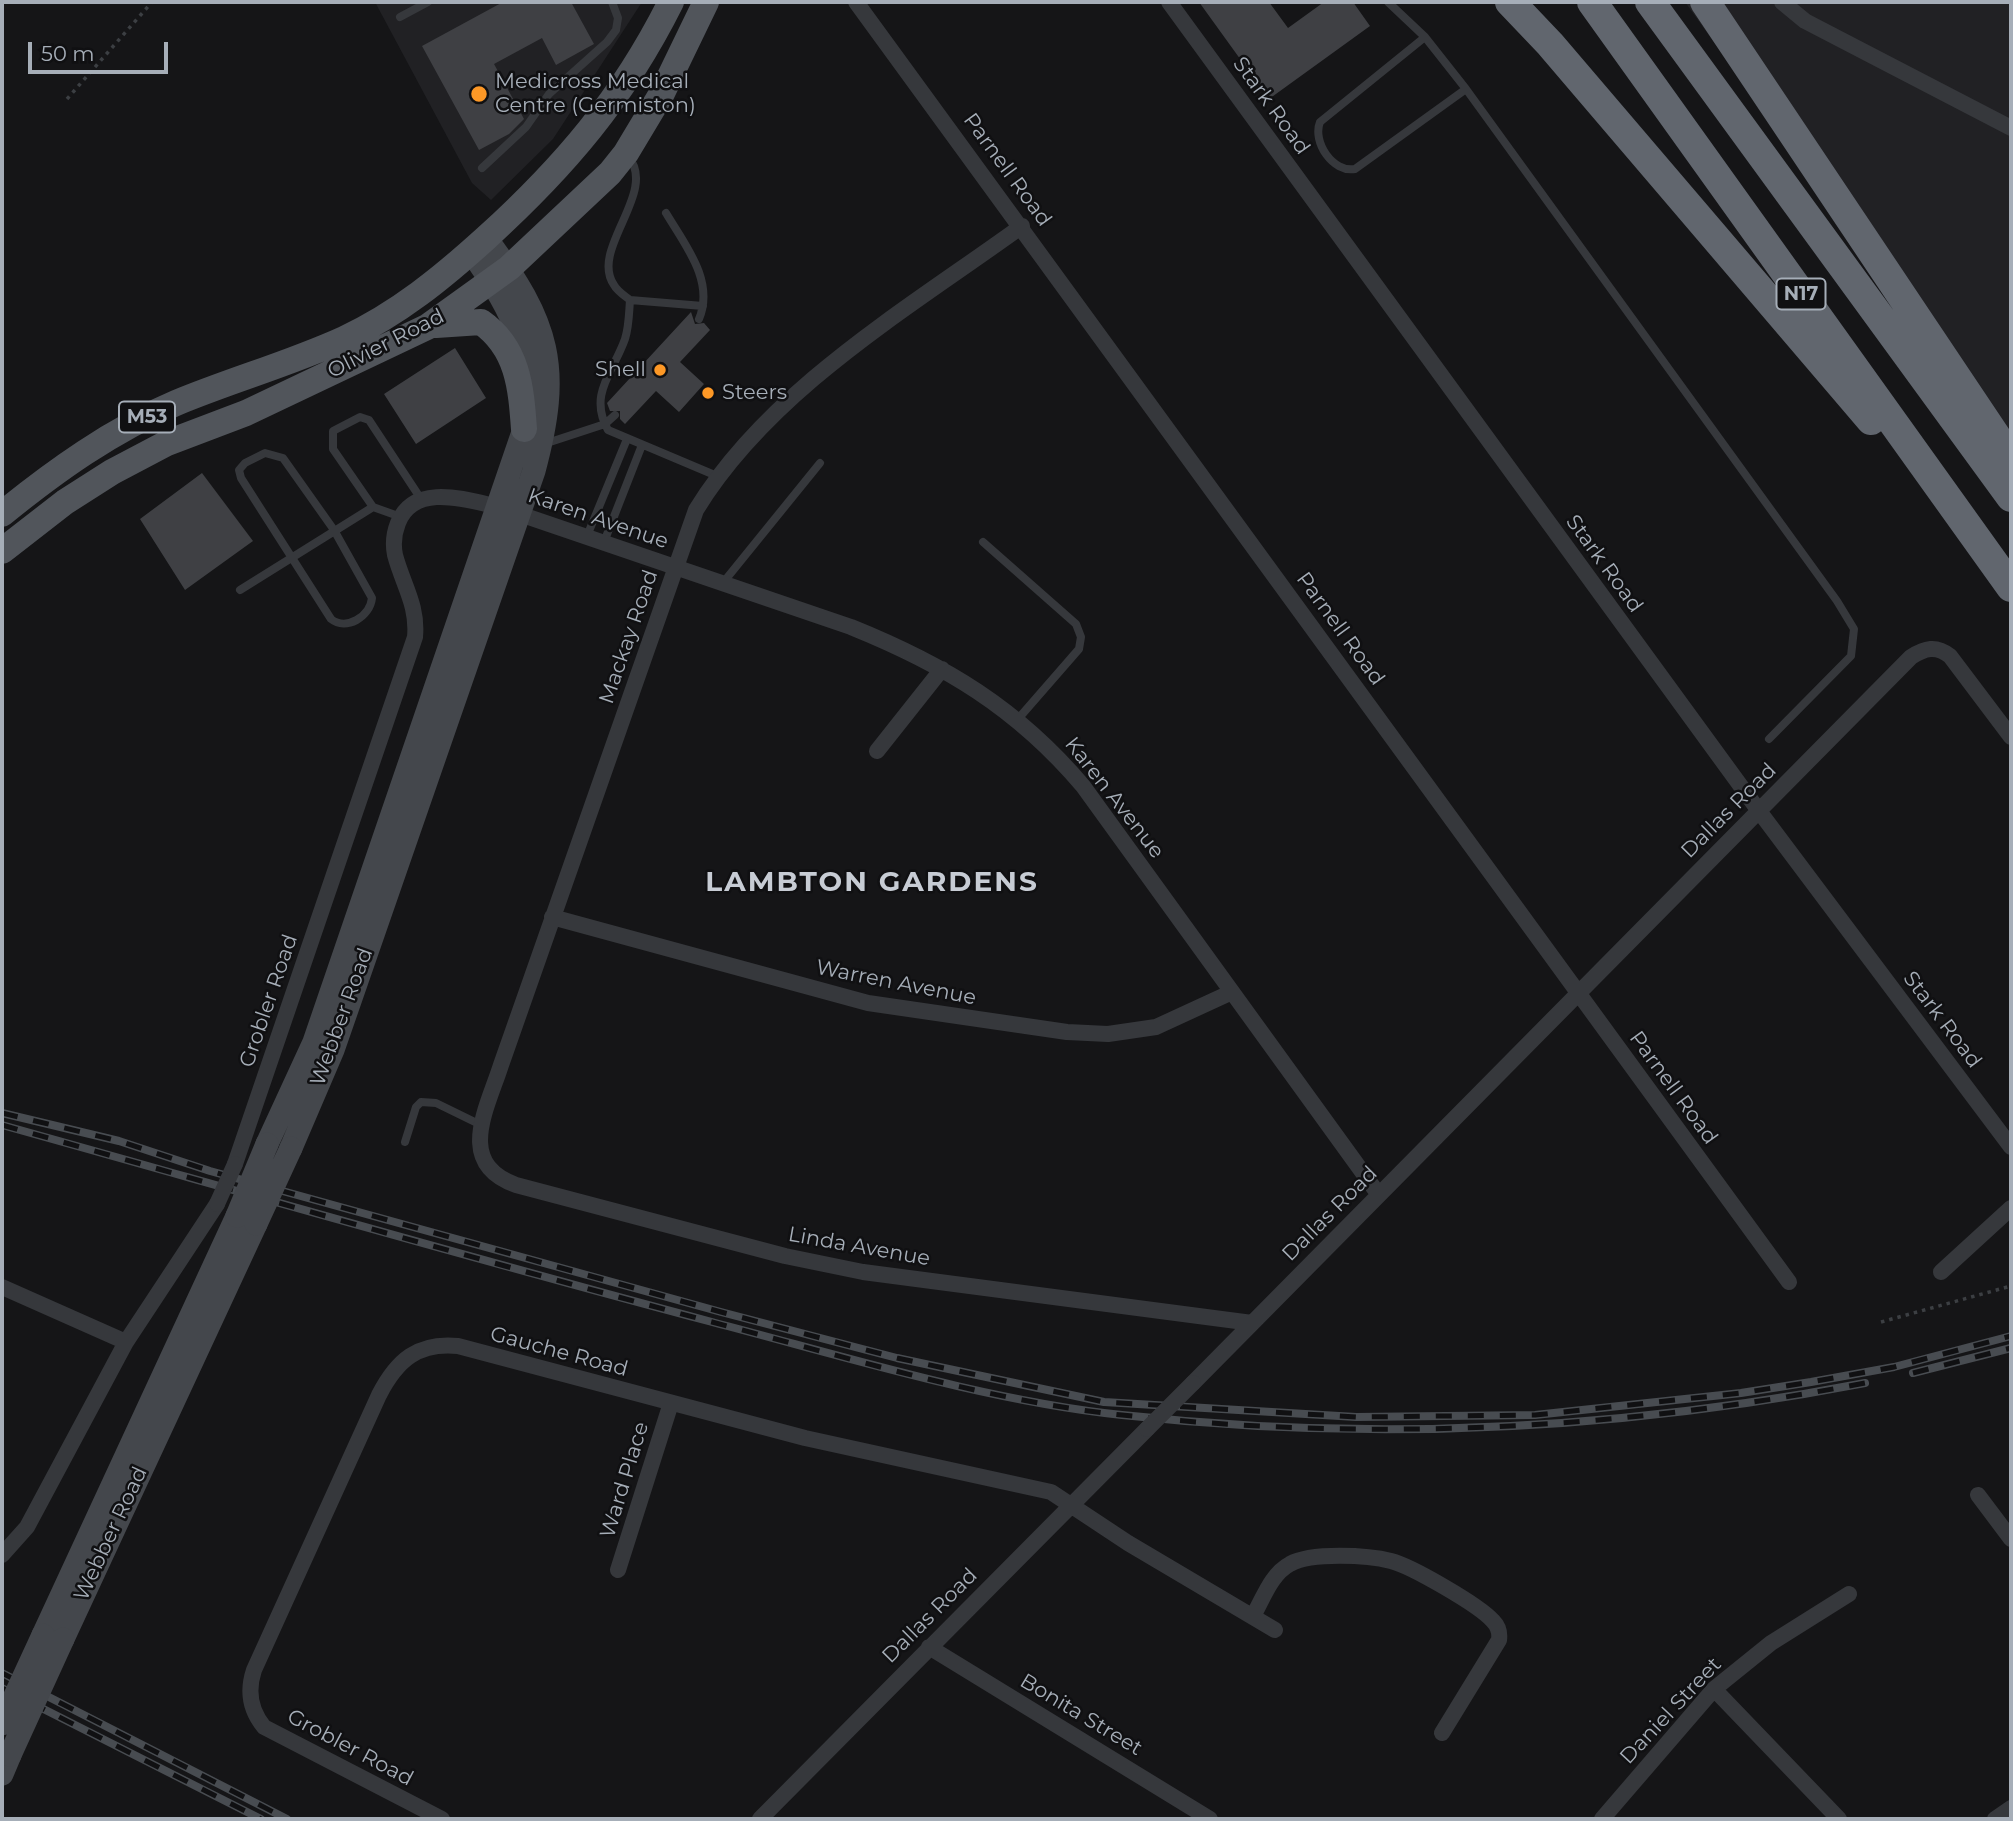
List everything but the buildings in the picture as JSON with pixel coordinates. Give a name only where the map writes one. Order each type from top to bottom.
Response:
[{"type":"highway","points":[[1510,2],[1559,54],[1859,407],[1939,486]]},
{"type":"highway","name":"N17","points":[[1591,2],[2011,587]]},
{"type":"highway","name":"N17","points":[[1650,2],[2011,497]]},
{"type":"highway","points":[[1705,2],[2011,459]]},
{"type":"main road","name":"Olivier Road","points":[[2,514],[37,485],[127,428],[174,404],[343,339],[384,318],[428,289],[531,198],[611,106],[644,54],[671,2]]},
{"type":"main road","name":"Olivier Road","points":[[2,551],[65,502],[167,443],[246,413],[427,327],[500,275],[610,173],[626,153],[662,93],[706,2]]},
{"type":"main road","name":"Webber Road","points":[[6,1765],[53,1637],[246,1220],[291,1148],[333,1050],[533,437],[526,360],[502,295],[500,275],[478,245]]},
{"type":"main road","points":[[427,327],[471,320],[481,322],[501,339],[517,371],[533,437]]},
{"type":"main road","name":"Webber Road","points":[[246,1220],[267,1144],[314,1042],[509,510]]},
{"type":"main road","name":"Webber Road","points":[[2,1724],[53,1637]]},
{"type":"street","name":"Parnell Road","points":[[856,2],[1022,226],[1789,1282]]},
{"type":"street","name":"Stark Road","points":[[1169,2],[1759,811],[2011,1147]]},
{"type":"street","points":[[1782,2],[1805,20],[2011,128]]},
{"type":"street","name":"Mackay Road","points":[[480,1153],[481,1125],[696,510],[717,476],[752,434],[792,396],[1022,226]]},
{"type":"street","points":[[401,517],[421,499],[458,498],[509,510]]},
{"type":"street","name":"Karen Avenue","points":[[509,510],[851,627],[943,669],[1018,719],[1065,765],[1090,796],[1379,1195]]},
{"type":"street","name":"Grobler Road","points":[[2,1555],[27,1527],[126,1342],[217,1204],[235,1164],[415,637],[414,602],[394,551],[401,517]]},
{"type":"street","name":"Dallas Road","points":[[760,1819],[1899,667],[1920,651],[1936,648],[1943,650],[1956,662],[2011,737]]},
{"type":"street","points":[[877,751],[943,669]]},
{"type":"street","name":"Warren Avenue","points":[[552,917],[868,1003],[1067,1032],[1108,1034],[1156,1027],[1232,992]]},
{"type":"street","name":"Linda Avenue","points":[[480,1153],[497,1177],[516,1185],[785,1256],[923,1281],[1252,1323]]},
{"type":"street","points":[[1941,1272],[2011,1208]]},
{"type":"street","points":[[2,1287],[126,1342]]},
{"type":"street","name":"Gauche Road","points":[[251,1700],[251,1680],[260,1658],[379,1395],[389,1377],[407,1356],[429,1347],[458,1346],[805,1438],[1051,1492],[1275,1630]]},
{"type":"street","name":"Ward Place","points":[[618,1570],[671,1403]]},
{"type":"street","points":[[1979,1495],[2011,1539]]},
{"type":"street","points":[[1253,1616],[1272,1582],[1289,1564],[1335,1556],[1379,1559],[1406,1566],[1484,1613],[1497,1626],[1499,1640],[1442,1733]]},
{"type":"street","name":"Daniel Street","points":[[1602,1819],[1714,1689],[1771,1643],[1849,1594]]},
{"type":"street","name":"Bonita Street","points":[[929,1647],[1210,1819]]},
{"type":"street","points":[[1714,1689],[1839,1819]]},
{"type":"street","name":"Grobler Road","points":[[251,1700],[264,1727],[442,1819]]},
{"type":"street","points":[[1995,1819],[2011,1808]]},
{"type":"lane","points":[[400,17],[428,2]]},
{"type":"lane","points":[[482,168],[526,127],[549,94],[607,42],[616,30],[618,18],[612,2]]},
{"type":"lane","points":[[1388,2],[1426,37],[1466,89],[1837,601],[1854,629],[1851,656],[1769,739]]},
{"type":"lane","points":[[1426,37],[1320,122],[1316,131],[1319,142],[1335,166],[1345,170],[1355,169],[1466,89]]},
{"type":"lane","points":[[626,153],[637,166],[637,181],[610,258],[609,272],[613,285],[629,300],[703,306]]},
{"type":"lane","points":[[666,213],[699,271],[703,306],[699,319]]},
{"type":"lane","points":[[629,300],[626,337],[598,401],[605,424],[608,430],[627,439],[717,476]]},
{"type":"lane","points":[[533,437],[605,424],[615,415]]},
{"type":"lane","points":[[401,517],[373,507],[333,449],[331,440],[334,431],[360,417],[369,420],[421,499]]},
{"type":"lane","points":[[587,536],[627,439]]},
{"type":"lane","points":[[604,542],[642,445]]},
{"type":"lane","points":[[265,453],[283,458],[334,530],[372,598],[371,606],[366,612],[347,626],[339,625],[331,619],[241,478],[239,470],[245,463],[265,453]]},
{"type":"lane","points":[[722,584],[820,463]]},
{"type":"lane","points":[[240,590],[373,507]]},
{"type":"lane","points":[[983,542],[1076,624],[1081,637],[1079,649],[1018,719]]},
{"type":"lane","points":[[405,1142],[416,1107],[421,1102],[436,1103],[481,1125]]},
{"type":"path","points":[[67,99],[152,2]]},
{"type":"path","points":[[1881,1322],[2011,1286]]},
{"type":"shaded area","points":[[375,2],[642,2],[553,139],[491,200],[472,183]]},
{"type":"shaded area","points":[[1685,2],[2011,2],[2011,455]]},
{"type":"railway","points":[[2,1113],[119,1141],[210,1171],[721,1312],[897,1358],[1104,1402],[1356,1417],[1535,1415],[1741,1393],[1811,1382],[1894,1367],[2011,1336]]},
{"type":"railway","points":[[2,1125],[864,1363],[967,1388],[1071,1408],[1215,1423],[1308,1428],[1495,1427],[1680,1412],[1865,1383]]},
{"type":"railway","points":[[1913,1373],[2011,1348]]},
{"type":"railway","points":[[2,1673],[287,1819]]},
{"type":"railway","points":[[2,1688],[261,1819]]},
{"type":"place","name":"Medicross Medical Centre (Germiston)","points":[[479,94]]},
{"type":"place","name":"Shell","points":[[660,370]]},
{"type":"place","name":"Steers","points":[[708,393]]},
{"type":"district","name":"LAMBTON GARDENS","points":[[872,883]]}]
